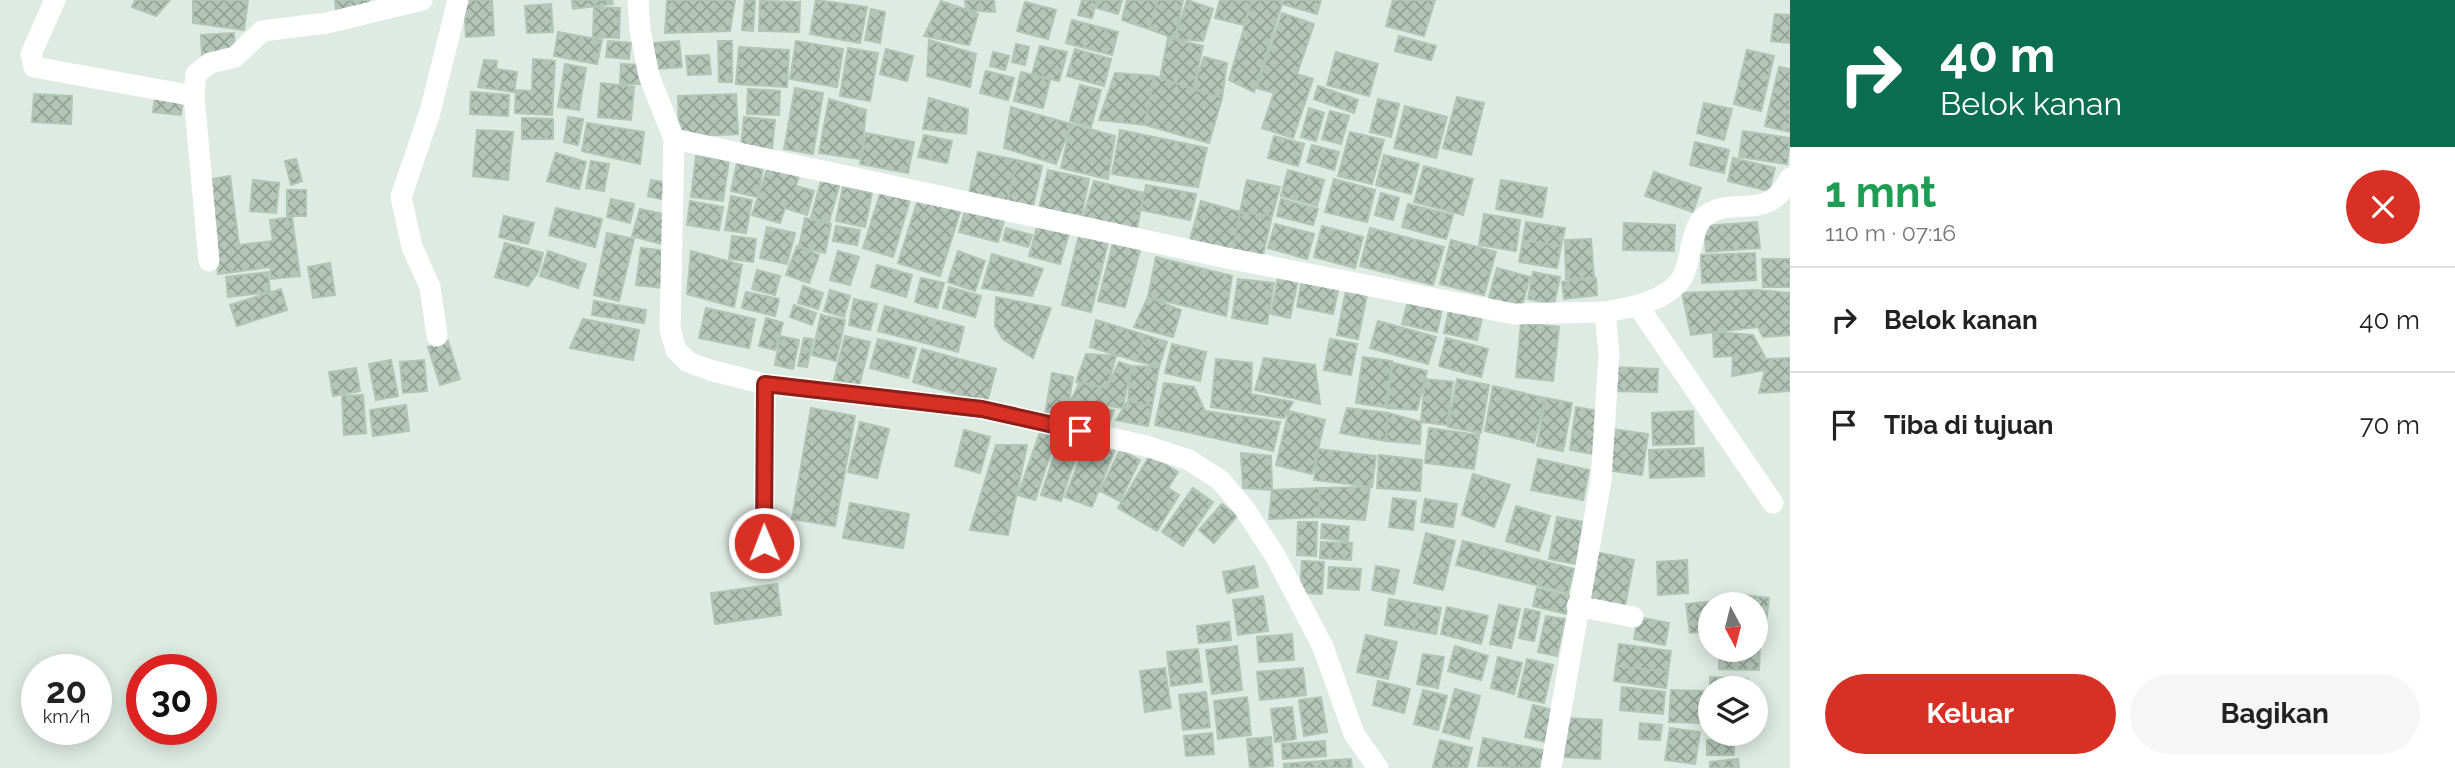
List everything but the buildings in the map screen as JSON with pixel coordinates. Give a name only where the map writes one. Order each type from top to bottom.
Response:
[{"type":"street","points":[[55,0],[31,54],[34,67],[194,96]]},
{"type":"street","points":[[209,261],[194,96],[196,74],[202,68],[235,57],[262,31],[327,23],[422,0]]},
{"type":"street","points":[[437,336],[430,287],[409,238],[401,197],[430,112],[458,0]]},
{"type":"street","points":[[638,0],[640,30],[649,76],[674,139],[670,329],[676,351],[688,362],[765,384],[982,409],[1146,446],[1189,460],[1220,480],[1244,508],[1276,556],[1323,647],[1354,734],[1378,768]]},
{"type":"street","points":[[674,139],[1227,258],[1514,314],[1605,312],[1638,306],[1681,279],[1701,219],[1709,214],[1754,208],[1774,200],[1790,178]]},
{"type":"street","points":[[1638,306],[1773,503]]},
{"type":"street","points":[[1550,768],[1601,480],[1609,354],[1605,312]]},
{"type":"street","points":[[764,543],[765,384]]},
{"type":"street","points":[[1577,606],[1633,617]]},
{"type":"route","points":[[764,543],[765,384],[982,409],[1080,431]]}]
